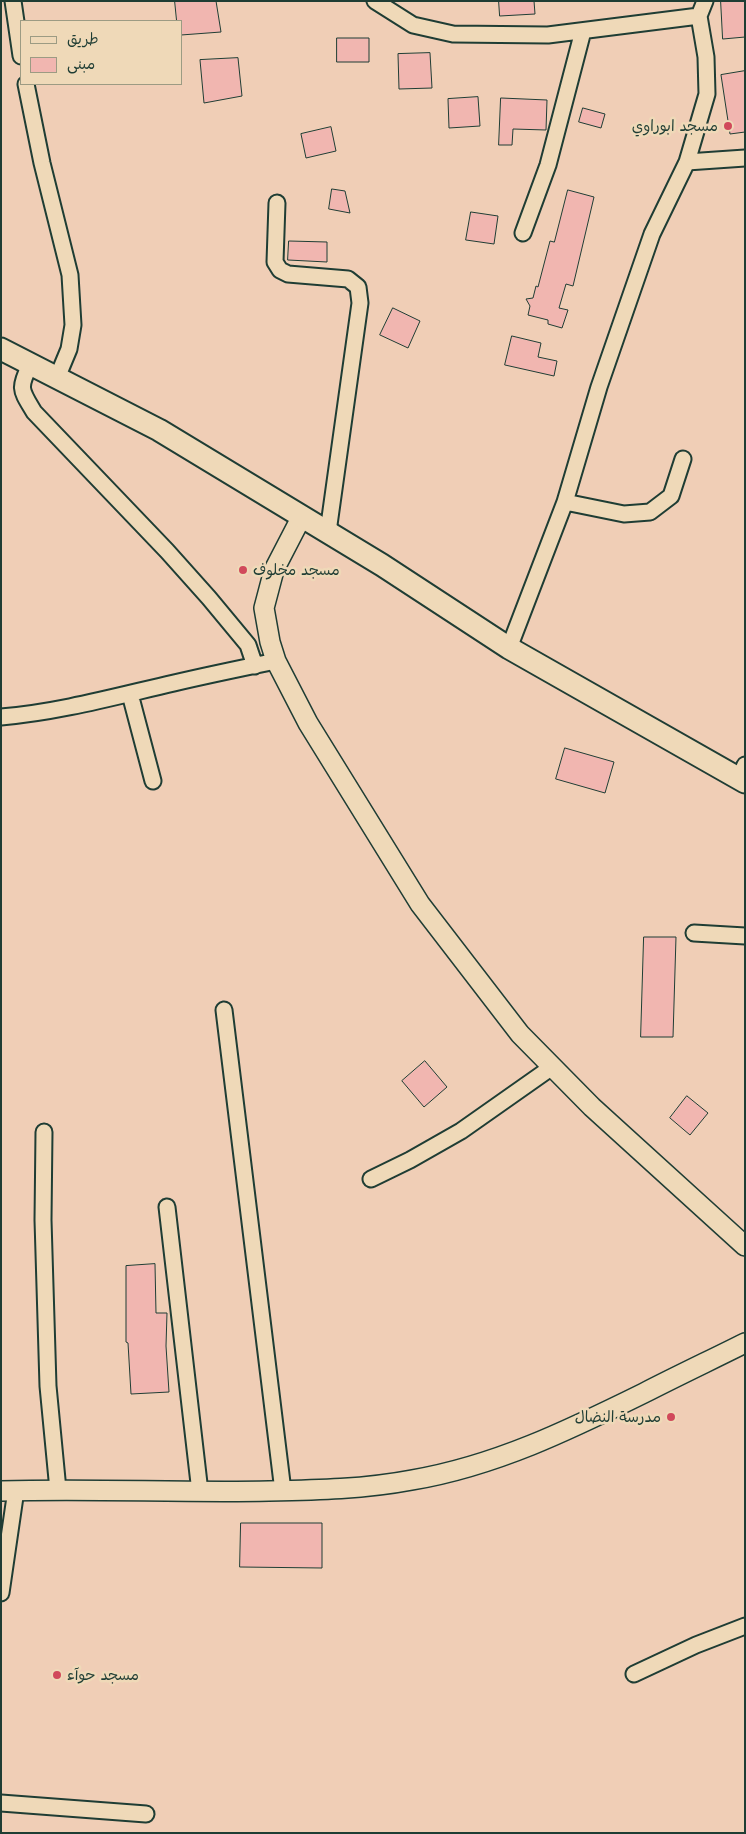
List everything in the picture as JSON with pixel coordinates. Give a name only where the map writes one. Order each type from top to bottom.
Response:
[{"type":"main road","points":[[1,349],[159,430],[382,565],[509,648],[743,775]]},
{"type":"street","points":[[1,3],[12,1],[20,50]]},
{"type":"street","points":[[375,1],[413,25],[453,34],[548,35],[699,16]]},
{"type":"street","points":[[509,648],[565,502],[600,387],[652,234],[687,162],[706,94],[706,57],[699,16],[705,1]]},
{"type":"street","points":[[523,233],[548,165],[582,31]]},
{"type":"street","points":[[26,85],[42,163],[70,275],[73,325],[69,349],[57,378]]},
{"type":"street","points":[[687,162],[745,158]]},
{"type":"street","points":[[277,203],[275,262],[280,270],[288,274],[348,279],[358,287],[360,303],[328,532]]},
{"type":"street","points":[[30,365],[22,380],[22,391],[34,412],[167,551],[232,625],[248,645],[255,666]]},
{"type":"street","points":[[565,502],[624,514],[650,512],[670,496],[683,459]]},
{"type":"street","points":[[302,516],[274,570],[264,608],[268,634],[276,661],[308,723],[420,904],[520,1034],[592,1107],[745,1246]]},
{"type":"street","points":[[1,717],[31,714],[130,694],[276,661]]},
{"type":"street","points":[[130,694],[153,781]]},
{"type":"street","points":[[694,933],[745,936]]},
{"type":"street","points":[[224,1010],[283,1491]]},
{"type":"street","points":[[371,1179],[410,1160],[461,1131],[552,1067]]},
{"type":"street","points":[[44,1132],[43,1220],[48,1386],[58,1490]]},
{"type":"street","points":[[167,1207],[200,1492]]},
{"type":"street","points":[[1,1593],[8,1490],[283,1491],[353,1488],[412,1480],[499,1458],[529,1447],[579,1425],[745,1343]]},
{"type":"street","points":[[634,1674],[696,1645],[745,1626]]},
{"type":"street","points":[[1,1803],[146,1814]]},
{"type":"building","points":[[175,1],[216,1],[221,32],[182,35],[182,20],[177,20]]},
{"type":"building","points":[[499,1],[534,1],[535,14],[500,16]]},
{"type":"building","points":[[721,1],[745,1],[745,37],[723,39]]},
{"type":"building","points":[[337,38],[369,38],[369,62],[337,62]]},
{"type":"building","points":[[430,53],[432,88],[399,89],[398,54]]},
{"type":"building","points":[[238,58],[242,96],[204,103],[200,60]]},
{"type":"building","points":[[745,71],[745,132],[730,134],[721,75]]},
{"type":"building","points":[[478,97],[480,126],[449,128],[448,99]]},
{"type":"building","points":[[501,98],[547,100],[546,130],[513,129],[512,145],[499,145]]},
{"type":"building","points":[[583,108],[605,114],[601,128],[579,122]]},
{"type":"building","points":[[331,127],[336,151],[306,158],[301,134]]},
{"type":"building","points":[[332,189],[345,191],[350,213],[329,209]]},
{"type":"building","points":[[568,190],[594,197],[573,286],[566,284],[559,308],[568,310],[562,328],[548,324],[548,320],[528,315],[530,306],[526,299],[533,298],[536,286],[538,287],[550,241],[554,242]]},
{"type":"building","points":[[471,212],[498,216],[494,244],[466,240]]},
{"type":"building","points":[[289,241],[327,242],[327,262],[288,260]]},
{"type":"building","points":[[393,308],[420,321],[408,348],[380,335]]},
{"type":"building","points":[[512,336],[541,343],[538,357],[557,361],[554,376],[505,365]]},
{"type":"building","points":[[565,748],[614,762],[605,793],[556,779]]},
{"type":"building","points":[[644,937],[676,937],[673,1037],[641,1037]]},
{"type":"building","points":[[425,1061],[447,1087],[424,1107],[402,1081]]},
{"type":"building","points":[[687,1096],[708,1113],[690,1135],[670,1118]]},
{"type":"building","points":[[155,1264],[156,1313],[167,1313],[166,1346],[169,1392],[131,1394],[128,1343],[126,1342],[126,1266]]},
{"type":"building","points":[[241,1523],[322,1523],[322,1568],[240,1567]]},
{"type":"place","name":"مسجد ابوراوي","points":[[728,126]]},
{"type":"place","name":"مسجد مخلوف","points":[[243,570]]},
{"type":"place","name":"مدرسة النضال","points":[[671,1417]]},
{"type":"place","name":"مسجد حوآء","points":[[57,1675]]}]
